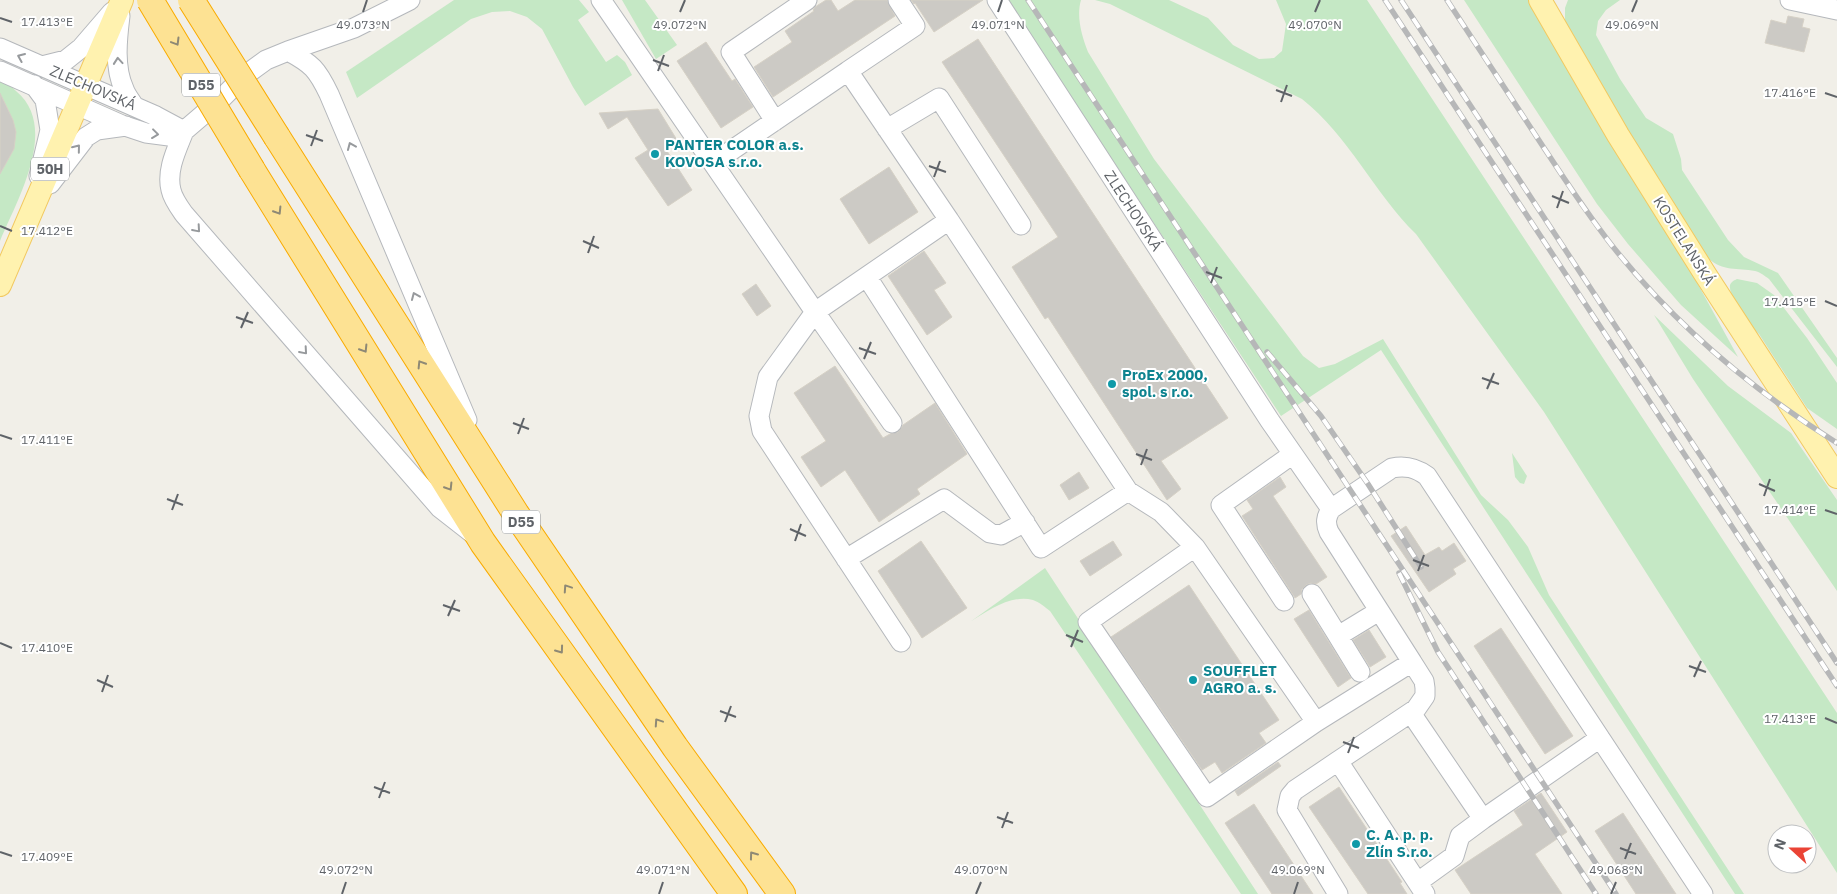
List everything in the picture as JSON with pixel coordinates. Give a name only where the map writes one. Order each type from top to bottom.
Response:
[{"type":"highway","name":"D55","points":[[150,0],[252,170],[484,543],[734,894]]},
{"type":"highway","name":"D55","points":[[191,0],[516,514],[675,747],[782,894]]},
{"type":"main road","name":"50H","points":[[0,285],[122,0]]},
{"type":"main road","name":"KOSTELANSKÁ","points":[[1540,0],[1628,152],[1704,274],[1837,477]]},
{"type":"street","points":[[42,66],[66,60],[81,48],[122,0]]},
{"type":"street","points":[[122,0],[117,38],[118,64],[124,90],[134,106]]},
{"type":"street","points":[[410,0],[354,28],[266,60],[244,76],[219,101],[184,131],[175,154],[171,172],[171,188],[184,214],[440,508],[484,543]]},
{"type":"street","points":[[601,0],[892,424]]},
{"type":"street","points":[[775,121],[731,52],[807,0]]},
{"type":"street","points":[[714,164],[915,26],[898,0]]},
{"type":"street","name":"ZLECHOVSKÁ","points":[[997,0],[1270,421],[1331,509]]},
{"type":"street","points":[[1790,0],[1837,10]]},
{"type":"street","name":"ZLECHOVSKÁ","points":[[0,48],[42,66],[126,126],[146,133],[169,136],[184,131]]},
{"type":"street","points":[[288,51],[313,66],[323,82],[375,200],[480,451],[516,514]]},
{"type":"street","name":"ZLECHOVSKÁ","points":[[0,71],[34,85],[134,106],[184,131]]},
{"type":"street","points":[[848,71],[950,220],[1128,490],[1161,512],[1195,547],[1316,722]]},
{"type":"street","points":[[22,233],[50,130],[45,100],[34,85]]},
{"type":"street","points":[[888,129],[939,98],[1021,224]]},
{"type":"street","points":[[22,233],[48,187],[86,137],[97,130],[126,126]]},
{"type":"street","points":[[901,642],[762,431],[760,416],[768,377],[815,312],[950,220]]},
{"type":"street","points":[[867,277],[1041,548],[1128,490]]},
{"type":"street","points":[[1284,601],[1221,505],[1293,454]]},
{"type":"street","points":[[1338,894],[1287,810],[1290,796],[1295,790],[1411,713],[1420,704],[1425,688],[1424,681],[1329,532],[1326,520],[1331,509],[1392,468],[1402,466],[1419,470],[1427,476],[1703,894]]},
{"type":"street","points":[[846,559],[944,499],[990,533],[1001,535],[1025,522]]},
{"type":"street","points":[[1195,547],[1088,622],[1207,797],[1316,722],[1412,662]]},
{"type":"street","points":[[1312,594],[1360,672]]},
{"type":"street","points":[[1338,636],[1379,610]]},
{"type":"street","points":[[1411,713],[1483,819]]},
{"type":"street","points":[[1338,761],[1422,888],[1454,856],[1460,836],[1600,738]]},
{"type":"green space","points":[[454,0],[579,0],[589,12],[578,20],[606,62],[617,55],[625,62],[632,75],[585,106],[542,29],[527,17],[510,11],[492,12],[471,19],[357,98],[346,72]]},
{"type":"green space","points":[[622,0],[645,0],[677,45],[656,59]]},
{"type":"green space","points":[[1007,0],[1081,0],[1079,20],[1088,52],[1154,159],[1303,356],[1319,368],[1335,364],[1383,339],[1481,495],[1508,520],[1528,547],[1549,595],[1744,894],[1735,894],[1381,350],[1281,416]]},
{"type":"green space","points":[[1095,0],[1169,0],[1208,18],[1233,45],[1259,59],[1274,58],[1282,51],[1286,24],[1276,0],[1367,0],[1837,713],[1837,873],[1817,842],[1817,824],[1806,824],[1544,412],[1416,234],[1387,201],[1334,130],[1302,99],[1110,4]]},
{"type":"green space","points":[[1464,0],[1530,0],[1684,259],[1738,357],[1681,305],[1628,244],[1597,204]]},
{"type":"green space","points":[[1568,0],[1620,0],[1606,10],[1598,21],[1596,35],[1620,79],[1646,118],[1673,134],[1681,159],[1682,170],[1728,240],[1744,257],[1778,273],[1837,358],[1837,367],[1769,279],[1757,272],[1719,266],[1709,259],[1599,85],[1565,23],[1565,8]]},
{"type":"green space","points":[[0,81],[16,91],[29,106],[34,124],[35,143],[24,185],[0,241]]},
{"type":"green space","points":[[1737,279],[1757,283],[1774,295],[1807,338],[1837,383],[1837,429],[1807,408],[1759,334],[1742,312],[1730,288],[1731,283]]},
{"type":"green space","points":[[1654,315],[1728,386],[1791,433],[1837,500],[1837,591],[1693,379]]},
{"type":"green space","points":[[1512,453],[1527,476],[1524,484],[1520,483],[1515,477]]},
{"type":"green space","points":[[1045,568],[1258,894],[1241,894],[1050,611],[1033,600],[1016,599],[984,613],[970,622]]},
{"type":"building","points":[[826,0],[831,0],[838,11],[855,0],[887,0],[895,16],[773,97],[754,67],[792,42],[785,31],[814,11],[815,7]]},
{"type":"building","points":[[911,0],[983,0],[934,32]]},
{"type":"building","points":[[1788,16],[1804,19],[1802,27],[1810,29],[1804,52],[1765,43],[1771,20],[1786,24]]},
{"type":"building","points":[[978,39],[1228,418],[1161,461],[1181,489],[1167,500],[1048,317],[1045,319],[1012,267],[1058,237],[942,62]]},
{"type":"building","points":[[706,42],[732,81],[735,79],[753,107],[721,128],[677,61]]},
{"type":"building","points":[[0,93],[13,120],[16,132],[14,149],[0,174]]},
{"type":"building","name":"PANTER COLOR a.s. KOVOSA s.r.o.","points":[[658,109],[677,140],[665,148],[692,190],[668,206],[635,158],[648,150],[627,117],[608,129],[599,113]]},
{"type":"building","points":[[889,167],[918,212],[869,244],[840,199]]},
{"type":"building","points":[[924,251],[946,283],[934,290],[952,317],[927,335],[888,276]]},
{"type":"building","points":[[756,284],[771,306],[757,316],[742,294]]},
{"type":"building","points":[[835,366],[883,438],[898,432],[903,425],[935,403],[967,454],[917,489],[920,494],[879,522],[845,470],[821,487],[801,457],[826,441],[794,393]]},
{"type":"building","points":[[1079,472],[1089,488],[1069,500],[1060,485]]},
{"type":"building","points":[[1280,477],[1286,487],[1273,496],[1327,577],[1316,584],[1306,585],[1302,589],[1301,594],[1295,598],[1242,516],[1253,509],[1247,500]]},
{"type":"building","points":[[1406,526],[1425,555],[1439,547],[1442,551],[1454,543],[1466,561],[1453,569],[1456,574],[1429,592],[1391,536]]},
{"type":"building","points":[[921,541],[967,608],[922,638],[878,571]]},
{"type":"building","points":[[1113,541],[1122,555],[1090,576],[1080,561]]},
{"type":"building","name":"SOUFFLET AGRO a. s.","points":[[1189,585],[1279,720],[1259,733],[1266,743],[1222,773],[1215,762],[1202,770],[1111,637]]},
{"type":"building","points":[[1309,610],[1351,678],[1338,687],[1294,619]]},
{"type":"building","points":[[1501,628],[1573,736],[1545,754],[1474,646]]},
{"type":"building","points":[[1369,630],[1386,657],[1370,667],[1353,640]]},
{"type":"building","points":[[1278,762],[1281,766],[1238,796],[1235,791]]},
{"type":"building","name":"C. A. p. p. Zlín S.r.o.","points":[[1339,787],[1402,882],[1400,883],[1407,894],[1368,894],[1309,807]]},
{"type":"building","points":[[1541,793],[1567,832],[1535,854],[1562,894],[1471,894],[1455,870],[1523,825],[1514,811]]},
{"type":"building","points":[[1254,804],[1313,894],[1272,894],[1225,823]]},
{"type":"building","points":[[1623,813],[1676,894],[1636,894],[1595,831]]},
{"type":"railway","points":[[1028,0],[1616,894]]},
{"type":"railway","points":[[1385,0],[1837,686]]},
{"type":"railway","points":[[1401,0],[1837,663]]},
{"type":"railway","points":[[1447,0],[1580,202],[1618,253],[1642,281],[1693,333],[1720,357],[1776,402],[1837,443]]},
{"type":"railway","points":[[1267,352],[1321,416],[1368,484],[1421,567]]},
{"type":"railway","points":[[1399,573],[1438,652],[1596,894]]},
{"type":"place","name":"PANTER COLOR a.s. KOVOSA s.r.o.","points":[[655,154]]},
{"type":"place","name":"ProEx 2000, spol. s r.o.","points":[[1112,384]]},
{"type":"place","name":"SOUFFLET AGRO a. s.","points":[[1193,680]]},
{"type":"place","name":"C. A. p. p. Zlín S.r.o.","points":[[1356,844]]}]
